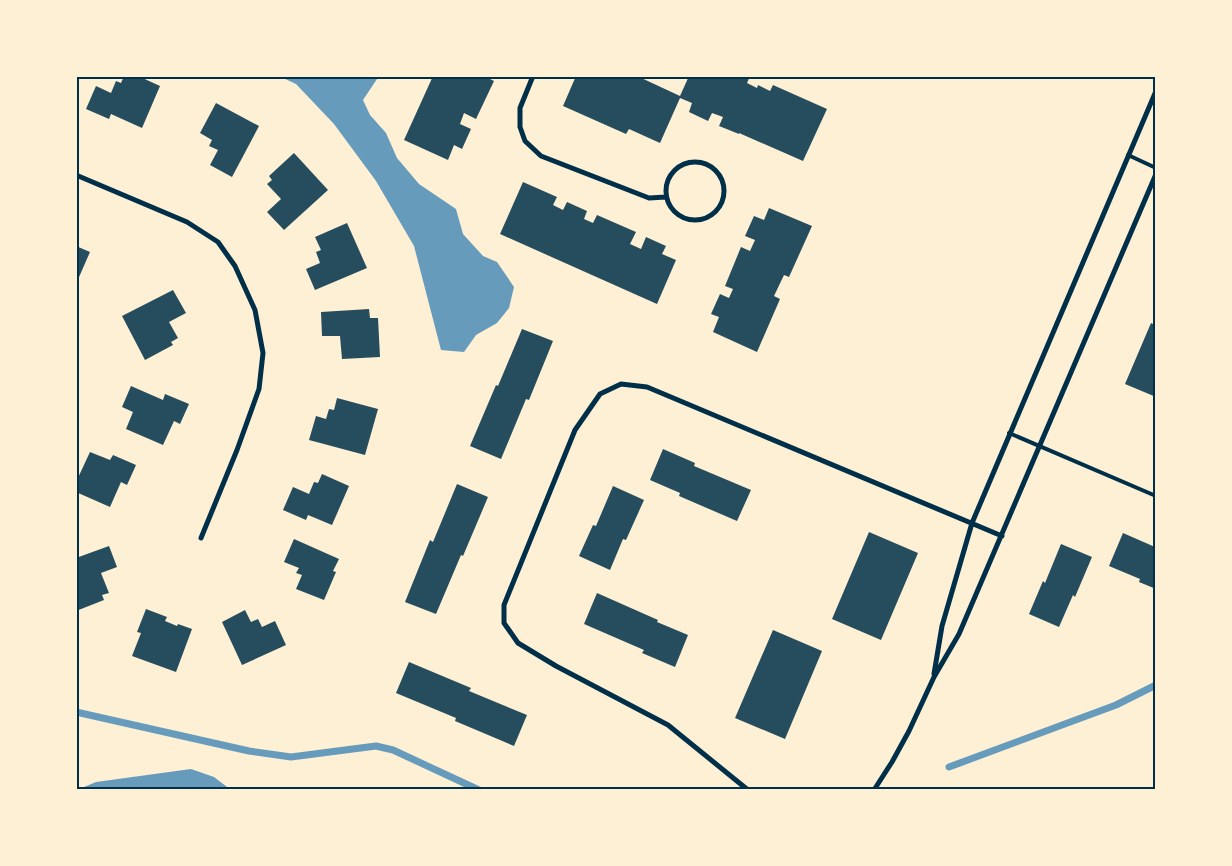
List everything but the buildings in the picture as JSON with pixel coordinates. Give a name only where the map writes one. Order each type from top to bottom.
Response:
[{"type":"street","points":[[533,76],[520,108],[520,127],[525,141],[541,156],[649,198],[666,198]]},
{"type":"street","points":[[934,677],[942,626],[972,523],[1009,432],[1156,90]]},
{"type":"street","points":[[691,163],[706,165],[716,171],[722,180],[724,190],[722,201],[717,210],[709,217],[699,220],[688,219],[678,215],[670,208],[666,198],[666,187],[669,177],[676,169],[691,163]]},
{"type":"street","points":[[874,790],[909,731],[934,677],[959,634],[1156,174]]},
{"type":"street","points":[[76,175],[187,222],[218,242],[235,266],[255,310],[262,344],[259,389],[237,450],[201,538]]},
{"type":"street","points":[[748,790],[668,725],[556,666],[518,643],[504,623],[504,605],[575,430],[600,394],[621,384],[648,387],[1002,536]]},
{"type":"lane","points":[[1128,155],[1156,168]]},
{"type":"lane","points":[[1009,432],[1156,496]]},
{"type":"water","points":[[279,76],[379,76],[363,100],[370,115],[386,133],[397,158],[419,184],[456,209],[463,234],[483,256],[497,262],[514,287],[509,308],[497,323],[476,335],[464,352],[441,350],[414,246],[376,181],[334,124],[296,84]]},
{"type":"water","points":[[191,769],[214,777],[231,790],[77,790],[96,782]]},
{"type":"waterway","points":[[949,767],[1116,705],[1156,685]]},
{"type":"waterway","points":[[76,712],[249,751],[291,757],[376,746],[393,750],[479,790]]}]
